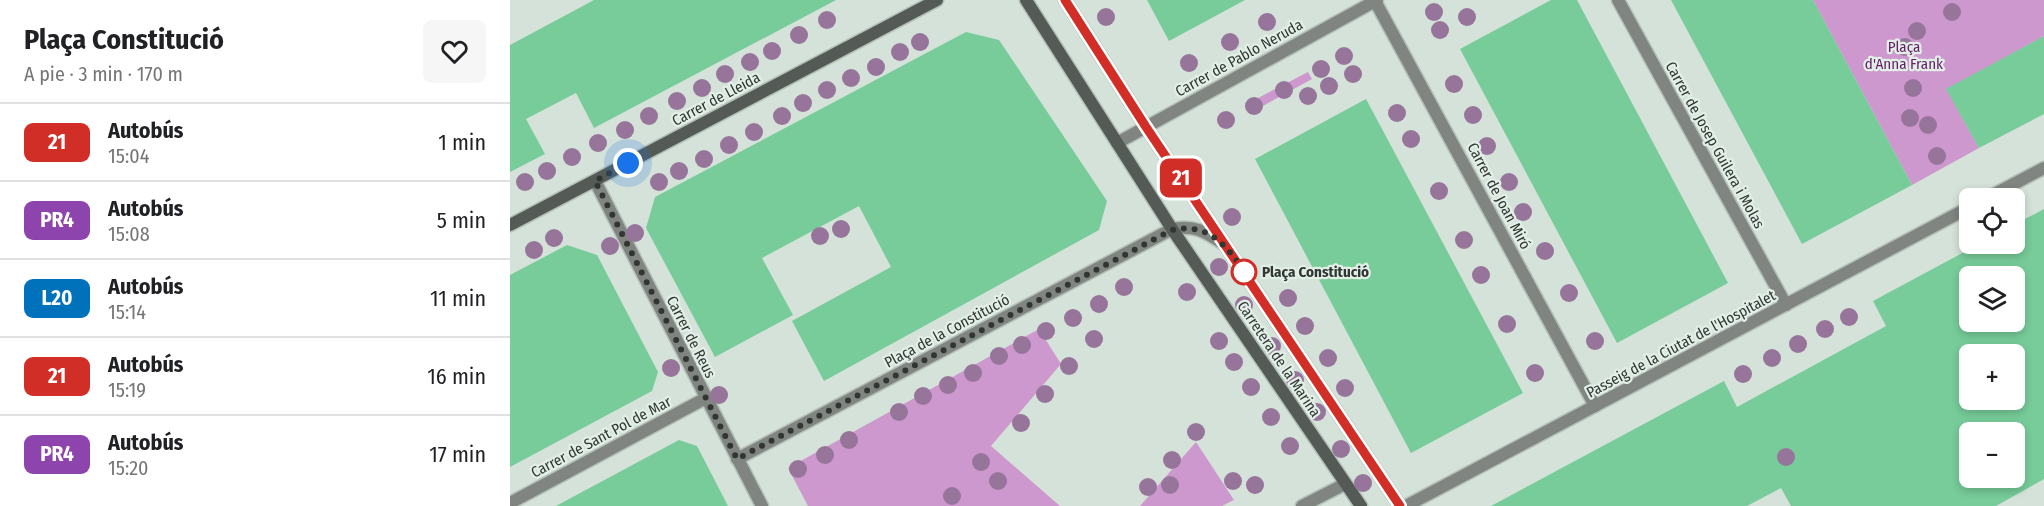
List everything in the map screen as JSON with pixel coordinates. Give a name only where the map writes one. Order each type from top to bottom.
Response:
[{"type":"street","name":"Carrer de Lleida","points":[[510,225],[937,0]]},
{"type":"street","name":"Carretera de la Marina","points":[[1026,0],[1172,230],[1360,506]]},
{"type":"street","name":"Carretera de la Marina","points":[[1065,0],[1146,127],[1400,506]]},
{"type":"street","name":"Carrer de Pablo Neruda","points":[[1117,143],[1376,0]]},
{"type":"street","name":"Carrer de Joan Miró","points":[[1376,0],[1595,406]]},
{"type":"street","name":"Carrer de Josep Guilera i Molas","points":[[1618,0],[1786,305]]},
{"type":"street","points":[[2006,188],[2044,168]]},
{"type":"street","name":"Carrer de Reus","points":[[595,181],[762,506]]},
{"type":"street","name":"Passeig de la Ciutat de l'Hospitalet","points":[[1406,506],[1959,213]]},
{"type":"street","name":"Carretera de la Marina","points":[[1172,230],[1186,226],[1201,229],[1226,245]]},
{"type":"street","name":"Plaça de la Constitució","points":[[737,459],[1172,230]]},
{"type":"street","name":"Carrer de Sant Pol de Mar","points":[[510,502],[706,398]]},
{"type":"street","points":[[1302,506],[1345,484]]},
{"type":"green space","name":"Plaça d'Anna Frank","points":[[1813,0],[2044,0],[2044,36],[1947,90],[1979,148],[1912,185]]},
{"type":"green space","points":[[1308,72],[1312,79],[1261,107],[1256,99]]},
{"type":"green space","points":[[1039,329],[1061,364],[991,446],[1060,506],[808,506],[788,468]]},
{"type":"green space","points":[[1196,442],[1234,500],[1222,506],[1140,506]]},
{"type":"building","points":[[594,0],[836,0],[594,128],[576,93],[526,119],[545,154],[510,172],[510,45]]},
{"type":"building","points":[[1147,0],[1245,0],[1169,41]]},
{"type":"building","points":[[1551,0],[1577,0],[1728,283],[1617,343],[1460,49]]},
{"type":"building","points":[[1671,0],[1813,0],[1912,185],[1802,244]]},
{"type":"building","points":[[966,32],[999,40],[1107,201],[1099,230],[824,381],[792,321],[891,267],[859,206],[762,258],[793,315],[715,357],[646,228],[655,197]]},
{"type":"building","points":[[2044,36],[2044,114],[1979,148],[1946,89]]},
{"type":"building","points":[[1366,99],[1523,393],[1411,453],[1255,159]]},
{"type":"building","points":[[2044,209],[2044,479],[1996,506],[1791,506],[1781,488],[1747,506],[1491,506],[1724,381],[1737,407],[1886,326],[1873,301],[1961,254],[2025,254],[2025,219]]},
{"type":"building","points":[[567,245],[597,255],[658,372],[652,391],[510,467],[510,275]]},
{"type":"building","points":[[679,440],[697,446],[728,506],[556,506]]},
{"type":"bus line","name":"21","points":[[1065,0],[1146,127],[1400,506]]},
{"type":"place","name":"Plaça Constitució","points":[[1244,272]]},
{"type":"route","points":[[628,163],[595,181],[737,459],[1172,230],[1186,226],[1201,229],[1226,245],[1244,272]]}]
